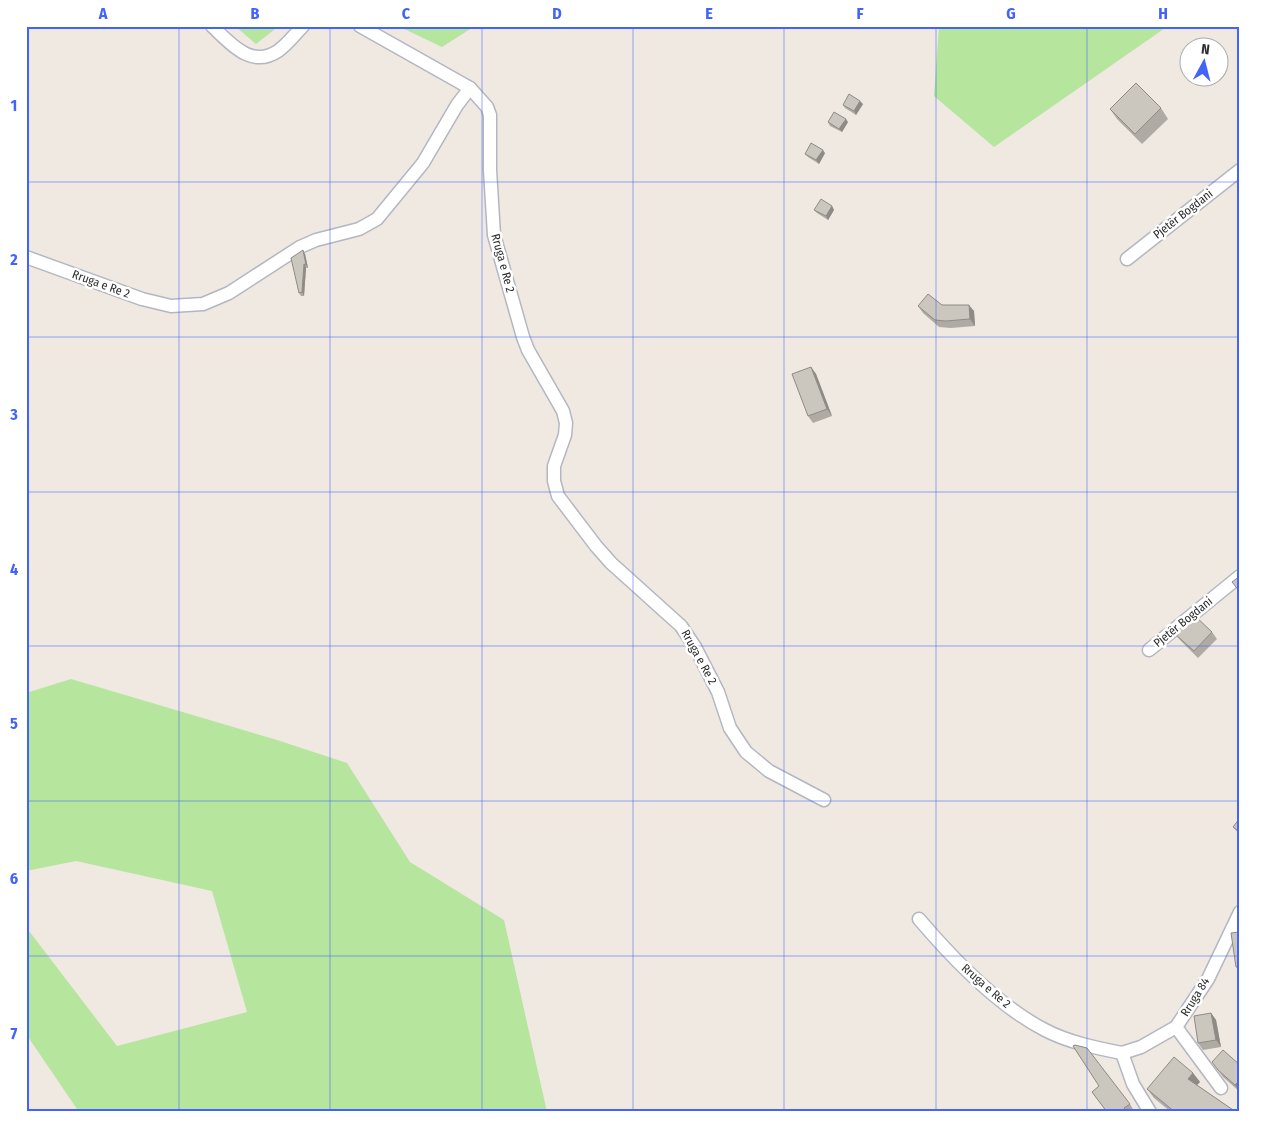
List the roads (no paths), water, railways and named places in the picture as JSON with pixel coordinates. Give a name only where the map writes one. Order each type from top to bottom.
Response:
[{"type":"street","points":[[212,26],[246,55],[261,57],[278,51],[303,26]]},
{"type":"street","points":[[360,26],[470,88]]},
{"type":"street","name":"Rruga e Re 2","points":[[26,257],[142,299],[172,306],[203,304],[229,293],[300,247],[316,240],[359,229],[377,219],[424,163],[457,105],[470,88],[487,107],[490,115],[490,170],[494,235],[523,337],[528,350],[563,411],[566,423],[565,435],[554,466],[554,481],[558,496],[611,563],[681,626],[695,647],[718,692],[730,728],[746,752],[769,771],[824,800]]},
{"type":"street","name":"Pjetër Bogdani","points":[[1127,259],[1240,170]]},
{"type":"street","name":"Pjetër Bogdani","points":[[1149,650],[1240,576]]},
{"type":"street","name":"Rruga 84","points":[[1122,1053],[1141,1047],[1176,1027],[1208,979],[1240,912]]},
{"type":"street","name":"Rruga e Re 2","points":[[919,919],[942,946],[1004,1004],[1046,1031],[1088,1046],[1122,1053]]},
{"type":"street","points":[[1176,1027],[1222,1088]]},
{"type":"street","points":[[1122,1053],[1133,1084],[1150,1112]]}]
